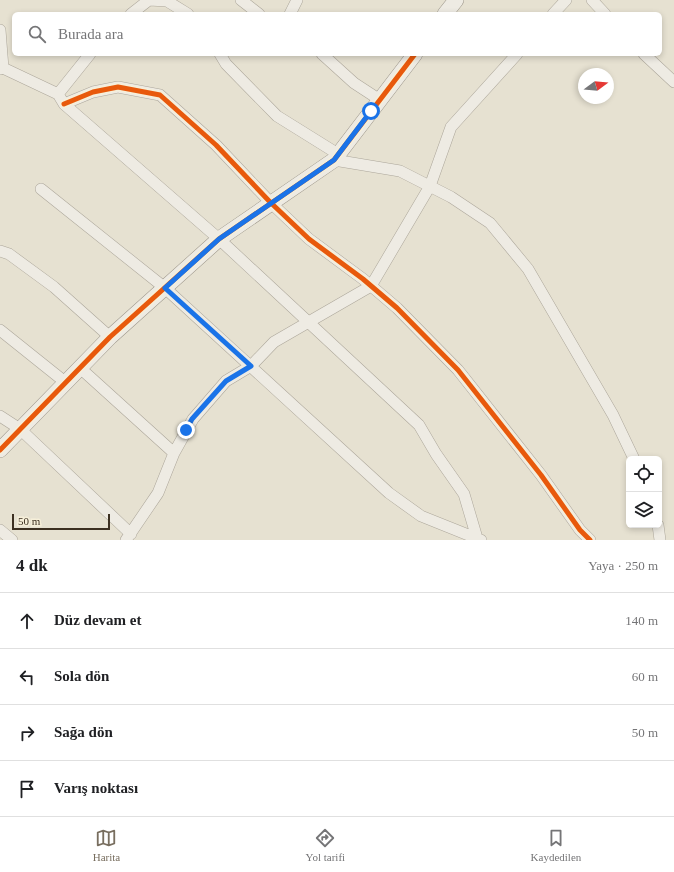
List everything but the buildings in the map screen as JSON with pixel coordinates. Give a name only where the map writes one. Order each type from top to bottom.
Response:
[{"type":"street","points":[[134,12],[149,0],[167,0],[185,12]]},
{"type":"street","points":[[241,0],[256,12]]},
{"type":"street","points":[[291,12],[297,0]]},
{"type":"street","points":[[447,12],[456,0]]},
{"type":"street","points":[[555,12],[566,0]]},
{"type":"street","points":[[592,0],[603,12]]},
{"type":"street","points":[[0,30],[1,68],[61,99],[219,239],[418,425],[464,494],[479,539]]},
{"type":"street","points":[[61,99],[89,56]]},
{"type":"street","points":[[221,56],[226,64],[277,116],[336,157],[400,171],[451,197],[490,223],[528,269],[613,415],[633,456]]},
{"type":"street","points":[[324,56],[354,83],[380,100]]},
{"type":"street","points":[[0,450],[79,367],[110,337],[219,239],[336,157],[413,56]]},
{"type":"street","points":[[0,416],[20,429],[129,537],[158,493],[174,453],[192,419],[226,381],[251,366],[274,342],[371,286],[430,186],[451,127],[515,56]]},
{"type":"street","points":[[646,56],[674,82]]},
{"type":"street","points":[[61,99],[118,87],[160,95],[216,144],[270,202],[309,239],[371,286],[397,308],[458,370],[540,474],[580,530],[590,540]]},
{"type":"street","points":[[41,189],[165,288],[388,493],[421,516],[479,539]]},
{"type":"street","points":[[0,250],[9,254],[54,287],[110,337]]},
{"type":"street","points":[[0,330],[65,382]]},
{"type":"street","points":[[79,367],[174,453]]},
{"type":"street","points":[[658,528],[660,540]]},
{"type":"street","points":[[0,530],[12,540]]},
{"type":"cycle path","points":[[0,450],[110,337],[219,239],[334,160],[413,56]]},
{"type":"cycle path","points":[[64,104],[93,92],[118,87],[160,95],[216,145],[270,202],[309,239],[363,279],[397,308],[458,370],[541,475],[580,530],[590,540]]},
{"type":"route","points":[[186,430],[192,419],[226,381],[251,366],[165,288],[219,239],[270,202],[334,160],[371,111]]}]
